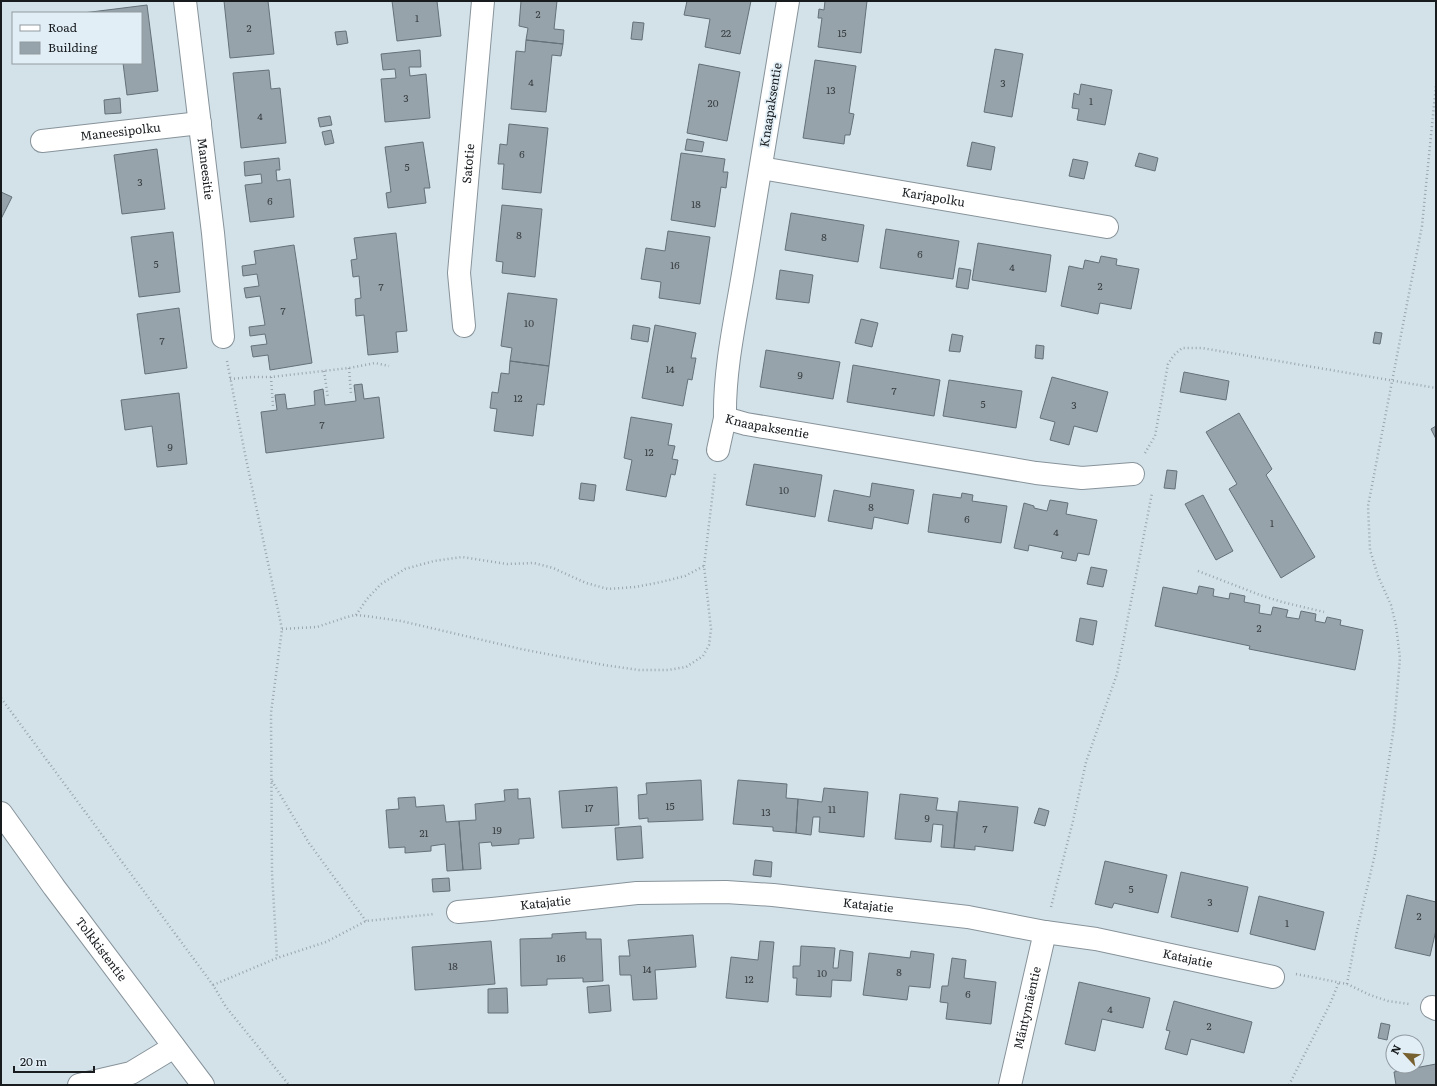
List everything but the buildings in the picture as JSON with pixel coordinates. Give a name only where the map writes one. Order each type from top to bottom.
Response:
[{"type":"street","name":"Maneesitie","points":[[185,1],[213,233],[223,337]]},
{"type":"street","name":"Satotie","points":[[464,326],[459,273],[482,1]]},
{"type":"street","name":"Knaapaksentie","points":[[788,1],[730,354],[724,396],[725,418],[746,424],[1036,473],[1082,478],[1133,474]]},
{"type":"street","name":"Maneesipolku","points":[[42,141],[200,123]]},
{"type":"street","name":"Karjapolku","points":[[761,168],[1107,227]]},
{"type":"street","points":[[718,450],[725,418]]},
{"type":"street","name":"Tolkkistentie","points":[[1,813],[54,887],[203,1085]]},
{"type":"street","name":"Katajatie","points":[[458,912],[637,893],[726,892],[945,914],[1045,932],[1096,939],[1273,977]]},
{"type":"street","name":"Mäntymäentie","points":[[1010,1085],[1045,932]]},
{"type":"street","points":[[79,1085],[131,1073],[174,1047]]},
{"type":"path","points":[[1347,984],[1375,854],[1394,726],[1400,658],[1396,625],[1391,605],[1378,576],[1370,550],[1368,506],[1422,226],[1436,85]]},
{"type":"path","points":[[223,337],[230,379],[282,629],[271,713],[272,873],[277,958]]},
{"type":"path","points":[[1133,474],[1155,436],[1168,364],[1174,355],[1182,348],[1202,348],[1436,388]]},
{"type":"path","points":[[230,379],[252,377],[271,378],[349,368],[375,363],[388,366]]},
{"type":"path","points":[[349,368],[351,394]]},
{"type":"path","points":[[324,371],[328,398]]},
{"type":"path","points":[[271,378],[273,406]]},
{"type":"path","points":[[282,629],[317,627],[355,615],[401,621],[521,649],[604,665],[639,670],[668,670],[686,667],[703,656],[710,645],[710,629],[704,566],[718,450]]},
{"type":"path","points":[[1045,932],[1086,762],[1117,674],[1152,493]]},
{"type":"path","points":[[355,615],[381,584],[405,569],[434,561],[462,557],[507,564],[534,563],[553,568],[586,583],[608,589],[635,587],[661,582],[685,576],[704,566]]},
{"type":"path","points":[[1198,571],[1260,595],[1324,612]]},
{"type":"path","points":[[1,698],[213,985],[226,1007],[289,1085]]},
{"type":"path","points":[[272,781],[309,843],[366,921]]},
{"type":"path","points":[[213,985],[277,958],[326,942],[366,921],[458,912]]},
{"type":"path","points":[[1273,977],[1283,972],[1339,982],[1388,1001],[1434,1008]]},
{"type":"path","points":[[1289,1085],[1330,1004],[1339,982]]}]
